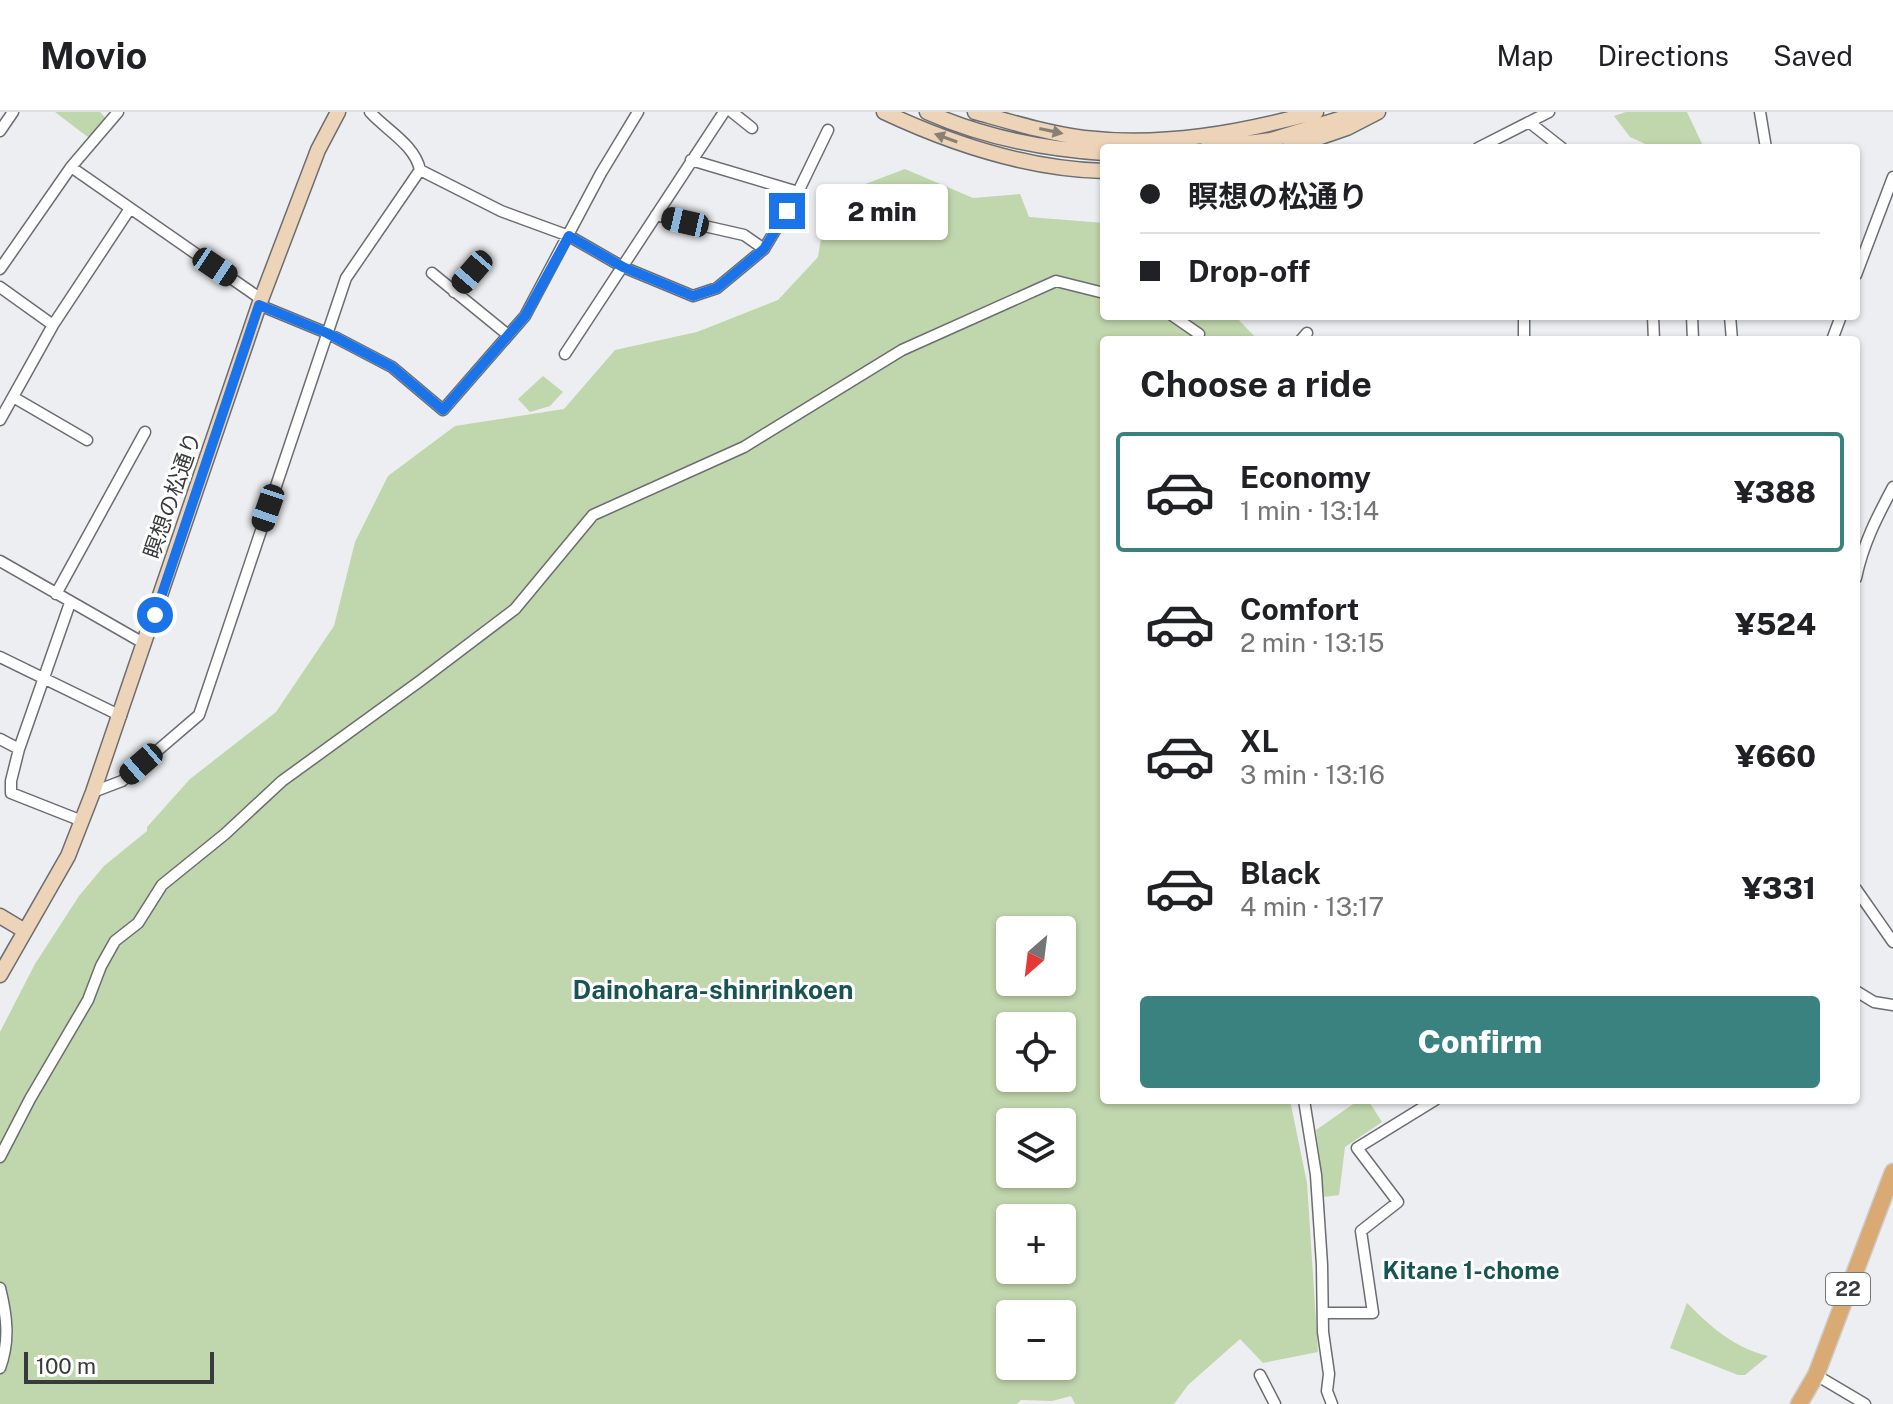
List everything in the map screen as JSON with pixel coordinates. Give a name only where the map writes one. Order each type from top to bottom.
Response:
[{"type":"main road","name":"22","points":[[1799,1404],[1816,1375],[1893,1172]]},
{"type":"street","points":[[0,131],[13,112]]},
{"type":"street","points":[[0,269],[71,167],[118,112]]},
{"type":"street","name":"瞑想の松通り","points":[[0,975],[68,856],[82,821],[121,716],[260,302],[318,150],[338,112]]},
{"type":"street","points":[[370,112],[402,141],[420,170],[501,211],[569,236],[623,267],[693,296],[717,288],[764,249],[798,192],[828,130]]},
{"type":"street","points":[[71,167],[260,302],[392,367],[443,410],[525,316],[601,173],[638,112]]},
{"type":"street","points":[[565,354],[724,112]]},
{"type":"street","points":[[732,112],[752,128]]},
{"type":"street","points":[[884,112],[957,142],[1006,156],[1100,171]]},
{"type":"street","points":[[927,112],[949,122],[1013,140],[1062,150],[1100,153]]},
{"type":"street","points":[[975,112],[1017,118],[1080,137],[1145,141],[1204,137],[1263,127],[1317,112]]},
{"type":"street","points":[[1227,144],[1306,122],[1317,112]]},
{"type":"street","points":[[1240,144],[1271,140],[1362,112]]},
{"type":"street","points":[[1301,144],[1347,128],[1378,112]]},
{"type":"street","points":[[1486,144],[1549,112]]},
{"type":"street","points":[[1760,112],[1765,144]]},
{"type":"street","points":[[1529,122],[1557,144]]},
{"type":"street","points":[[691,160],[798,192]]},
{"type":"street","points":[[93,792],[122,781],[199,715],[346,278],[420,170]]},
{"type":"street","points":[[1860,264],[1893,177]]},
{"type":"street","points":[[0,420],[53,325],[129,210]]},
{"type":"street","points":[[656,215],[744,235],[764,249]]},
{"type":"street","points":[[454,292],[472,272]]},
{"type":"street","points":[[432,273],[508,335]]},
{"type":"street","points":[[0,1155],[115,941],[138,923],[162,885],[225,834],[282,781],[515,609],[593,515],[744,447],[902,350],[1056,281],[1100,292]]},
{"type":"street","points":[[0,287],[53,325]]},
{"type":"street","points":[[1178,320],[1198,336]]},
{"type":"street","points":[[13,397],[87,440]]},
{"type":"street","points":[[56,594],[145,432]]},
{"type":"street","points":[[1860,561],[1872,524],[1893,487]]},
{"type":"street","points":[[0,561],[145,644]]},
{"type":"street","points":[[70,603],[19,749],[11,793],[82,821]]},
{"type":"street","points":[[0,657],[121,716]]},
{"type":"street","points":[[0,739],[19,749]]},
{"type":"street","points":[[1860,895],[1893,942]]},
{"type":"street","points":[[0,916],[25,931]]},
{"type":"street","points":[[1860,993],[1874,1002],[1893,1005]]},
{"type":"street","points":[[1305,1104],[1316,1175],[1323,1332],[1329,1374],[1327,1391],[1332,1404]]},
{"type":"street","points":[[1323,1313],[1373,1313],[1361,1231],[1398,1202],[1357,1148],[1428,1104]]},
{"type":"street","points":[[0,1288],[7,1328],[5,1354],[0,1368]]},
{"type":"street","points":[[1260,1375],[1275,1404]]},
{"type":"street","points":[[1816,1375],[1865,1404]]},
{"type":"green space","points":[[55,112],[100,112],[110,123],[93,141]]},
{"type":"green space","points":[[1626,112],[1687,112],[1702,144],[1645,144],[1630,137],[1614,116]]},
{"type":"green space","points":[[905,169],[973,198],[1020,194],[1029,217],[1100,223],[1100,320],[1239,320],[1254,336],[1100,336],[1100,1104],[1291,1104],[1307,1183],[1318,1352],[1263,1363],[1240,1339],[1188,1385],[1174,1404],[1075,1404],[1071,1396],[1052,1401],[1021,1400],[1017,1404],[0,1404],[0,1032],[35,964],[79,896],[104,866],[147,831],[147,827],[190,779],[276,712],[334,626],[355,542],[388,476],[455,426],[564,409],[615,350],[697,332],[778,300],[818,257],[822,232],[848,210],[844,192]]},
{"type":"green space","points":[[543,376],[563,392],[550,406],[530,412],[518,399]]},
{"type":"green space","points":[[1353,1104],[1371,1104],[1382,1122],[1345,1147],[1339,1195],[1324,1197],[1316,1130]]},
{"type":"green space","points":[[1687,1303],[1724,1336],[1768,1356],[1745,1375],[1738,1375],[1670,1348]]},
{"type":"district","name":"Dainohara-shinrinkoen","points":[[713,989]]},
{"type":"district","name":"Kitane 1-chome","points":[[1471,1270]]},
{"type":"route","points":[[155,615],[259,305],[327,333],[392,367],[443,410],[525,316],[569,236],[623,267],[693,296],[717,288],[764,249],[787,211]]}]
